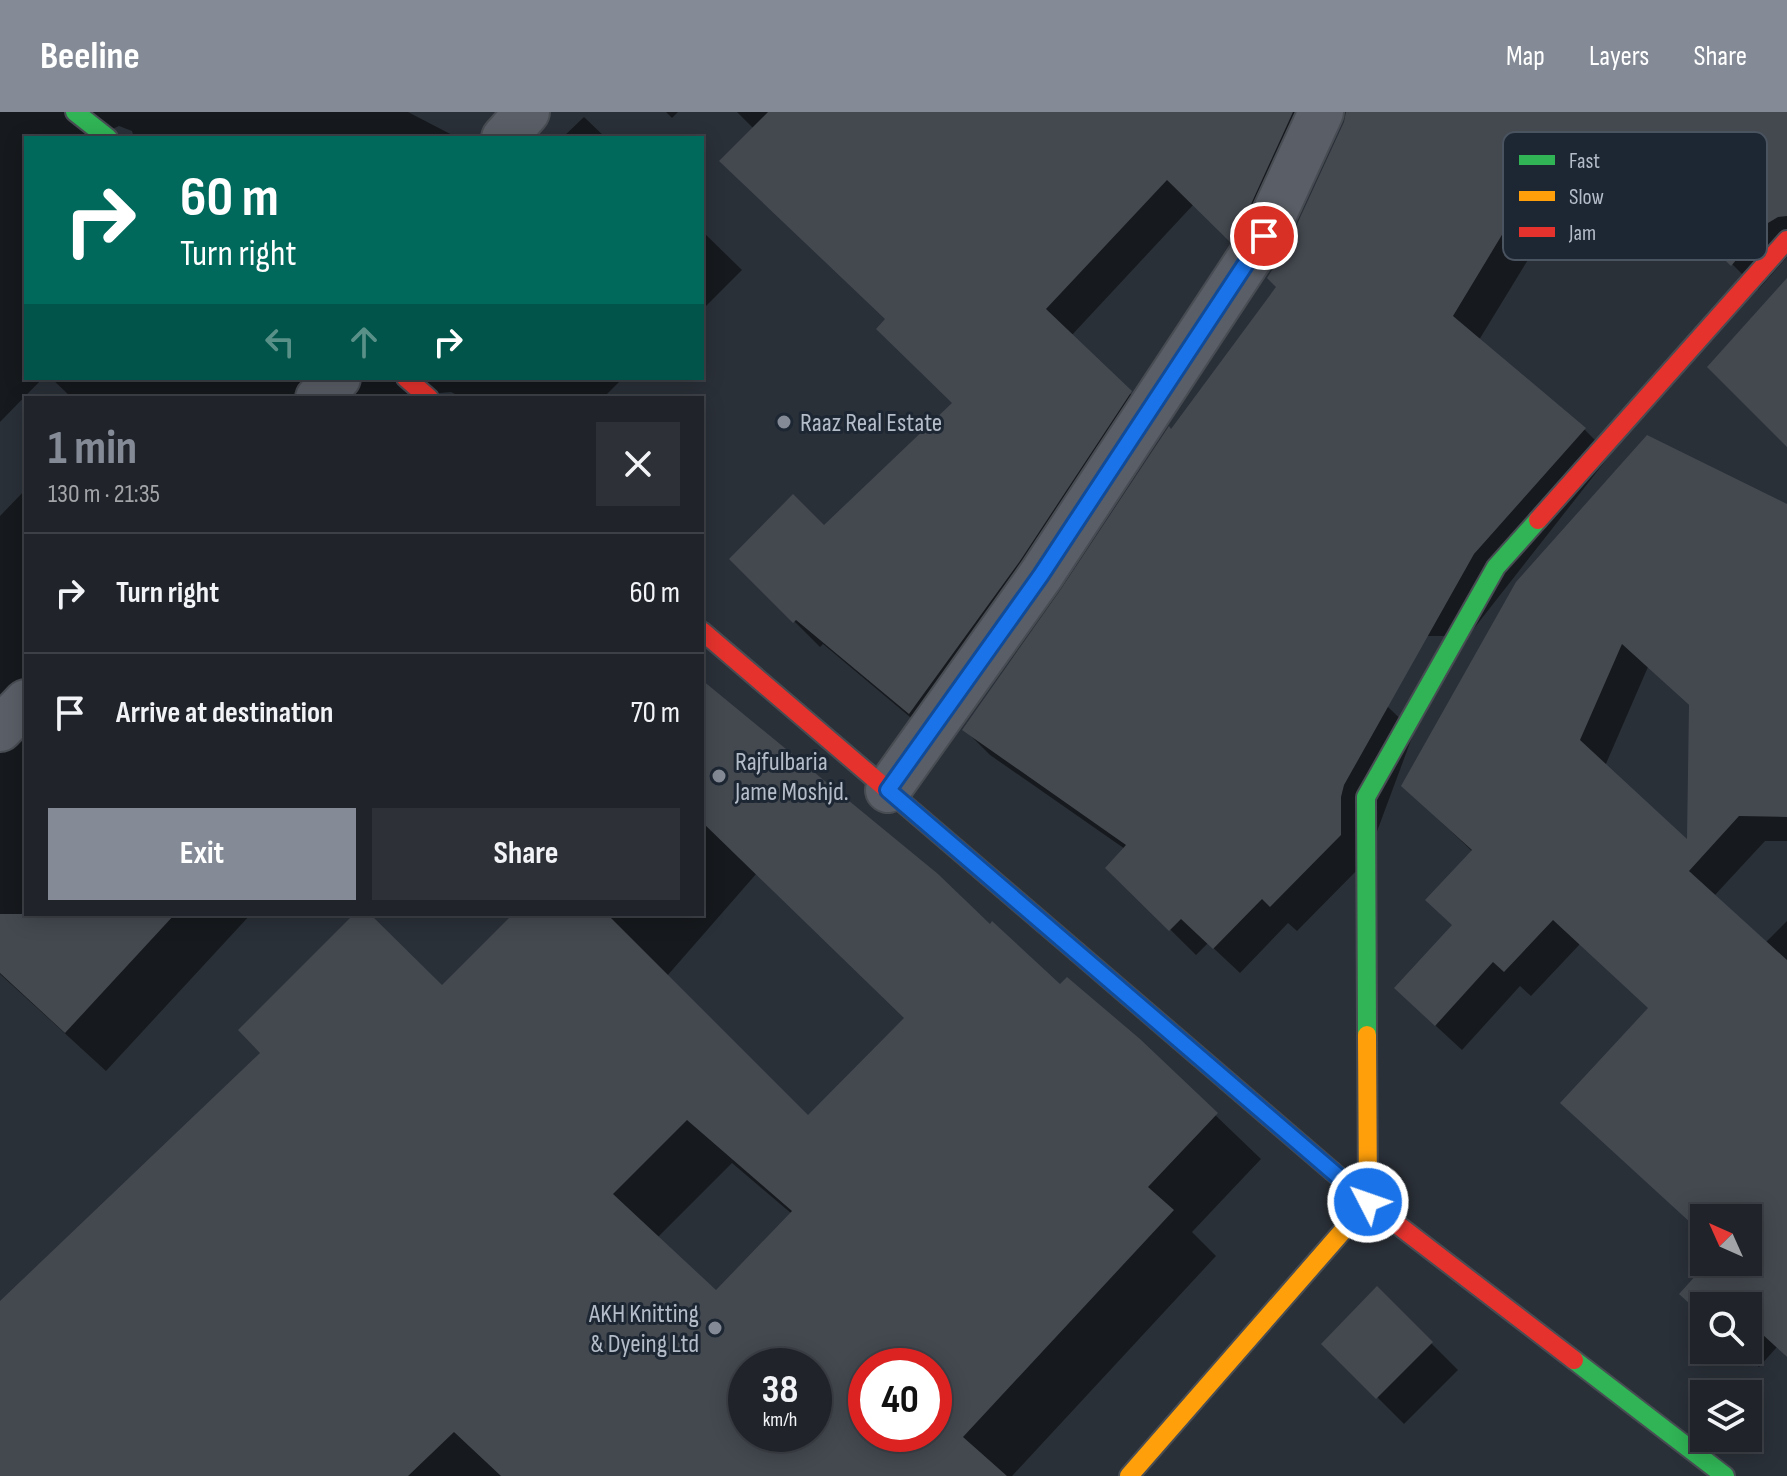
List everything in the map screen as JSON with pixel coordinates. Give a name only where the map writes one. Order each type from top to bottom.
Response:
[{"type":"street","points":[[75,112],[105,136]]},
{"type":"street","points":[[506,136],[527,112]]},
{"type":"street","points":[[888,790],[1041,575],[1264,236],[1321,112]]},
{"type":"street","points":[[1129,1476],[1368,1202],[1366,797],[1496,567],[1787,240]]},
{"type":"street","points":[[320,396],[336,380]]},
{"type":"street","points":[[408,380],[427,396]]},
{"type":"street","points":[[704,633],[1368,1202],[1725,1476]]},
{"type":"street","points":[[0,729],[24,704]]},
{"type":"building","points":[[768,112],[1293,112],[1242,224],[1230,242],[1167,180],[1046,309],[1132,391],[1020,561],[909,714],[796,620],[793,623],[729,559],[793,494],[824,525],[952,403],[876,329],[885,319],[719,161]]},
{"type":"building","points":[[1346,112],[1787,112],[1787,216],[1778,217],[1767,224],[1767,132],[1503,132],[1503,233],[1453,316],[1586,428],[1474,554],[1344,785],[1341,835],[1270,907],[1262,899],[1213,949],[1181,919],[1169,931],[1105,868],[1126,845],[962,730],[1061,589],[1169,426],[1171,429],[1276,287],[1267,278],[1287,246]]},
{"type":"building","points":[[1787,278],[1787,447],[1707,367]]},
{"type":"building","points":[[1647,435],[1787,504],[1787,817],[1739,816],[1689,871],[1787,960],[1787,1357],[1762,1334],[1762,1292],[1690,1292],[1690,1304],[1679,1294],[1695,1276],[1762,1276],[1762,1204],[1690,1204],[1690,1222],[1560,1103],[1648,1008],[1553,920],[1504,972],[1493,962],[1435,1026],[1394,988],[1452,925],[1425,900],[1472,850],[1401,786],[1516,582]],"holes":[[[1622,644],[1689,705],[1687,839],[1580,740]]]},
{"type":"building","points":[[704,682],[938,874],[1060,984],[1067,977],[1140,1039],[1218,1113],[1148,1187],[1174,1210],[963,1437],[1007,1476],[501,1476],[454,1432],[408,1476],[0,1476],[0,1301],[260,1053],[238,1030],[352,916],[372,916],[442,985],[511,916],[609,916],[808,1115],[904,1018],[704,824]],"holes":[[[687,1120],[792,1211],[716,1290],[613,1194]]]},
{"type":"building","points":[[0,914],[173,916],[65,1033],[0,973]]},
{"type":"building","points":[[1377,1286],[1433,1342],[1376,1399],[1321,1344]]},
{"type":"traffic: fast","points":[[75,112],[105,136]]},
{"type":"traffic: fast","points":[[1367,1035],[1366,797],[1496,567],[1538,520]]},
{"type":"traffic: fast","points":[[1574,1360],[1725,1476]]},
{"type":"traffic: slow","points":[[1077,952],[1332,1171]]},
{"type":"traffic: slow","points":[[1129,1476],[1368,1202],[1367,1035]]},
{"type":"traffic: jam","points":[[1538,520],[1787,240]]},
{"type":"traffic: jam","points":[[408,380],[427,396]]},
{"type":"traffic: jam","points":[[704,633],[1077,952]]},
{"type":"traffic: jam","points":[[1332,1171],[1574,1360]]},
{"type":"place","name":"Raaz Real Estate","points":[[784,422]]},
{"type":"place","name":"Rajfulbaria Jame Moshjd.","points":[[719,776]]},
{"type":"place","name":"AKH Knitting & Dyeing Ltd","points":[[715,1328]]},
{"type":"route","points":[[1264,236],[1041,575],[888,790],[1368,1202]]}]
